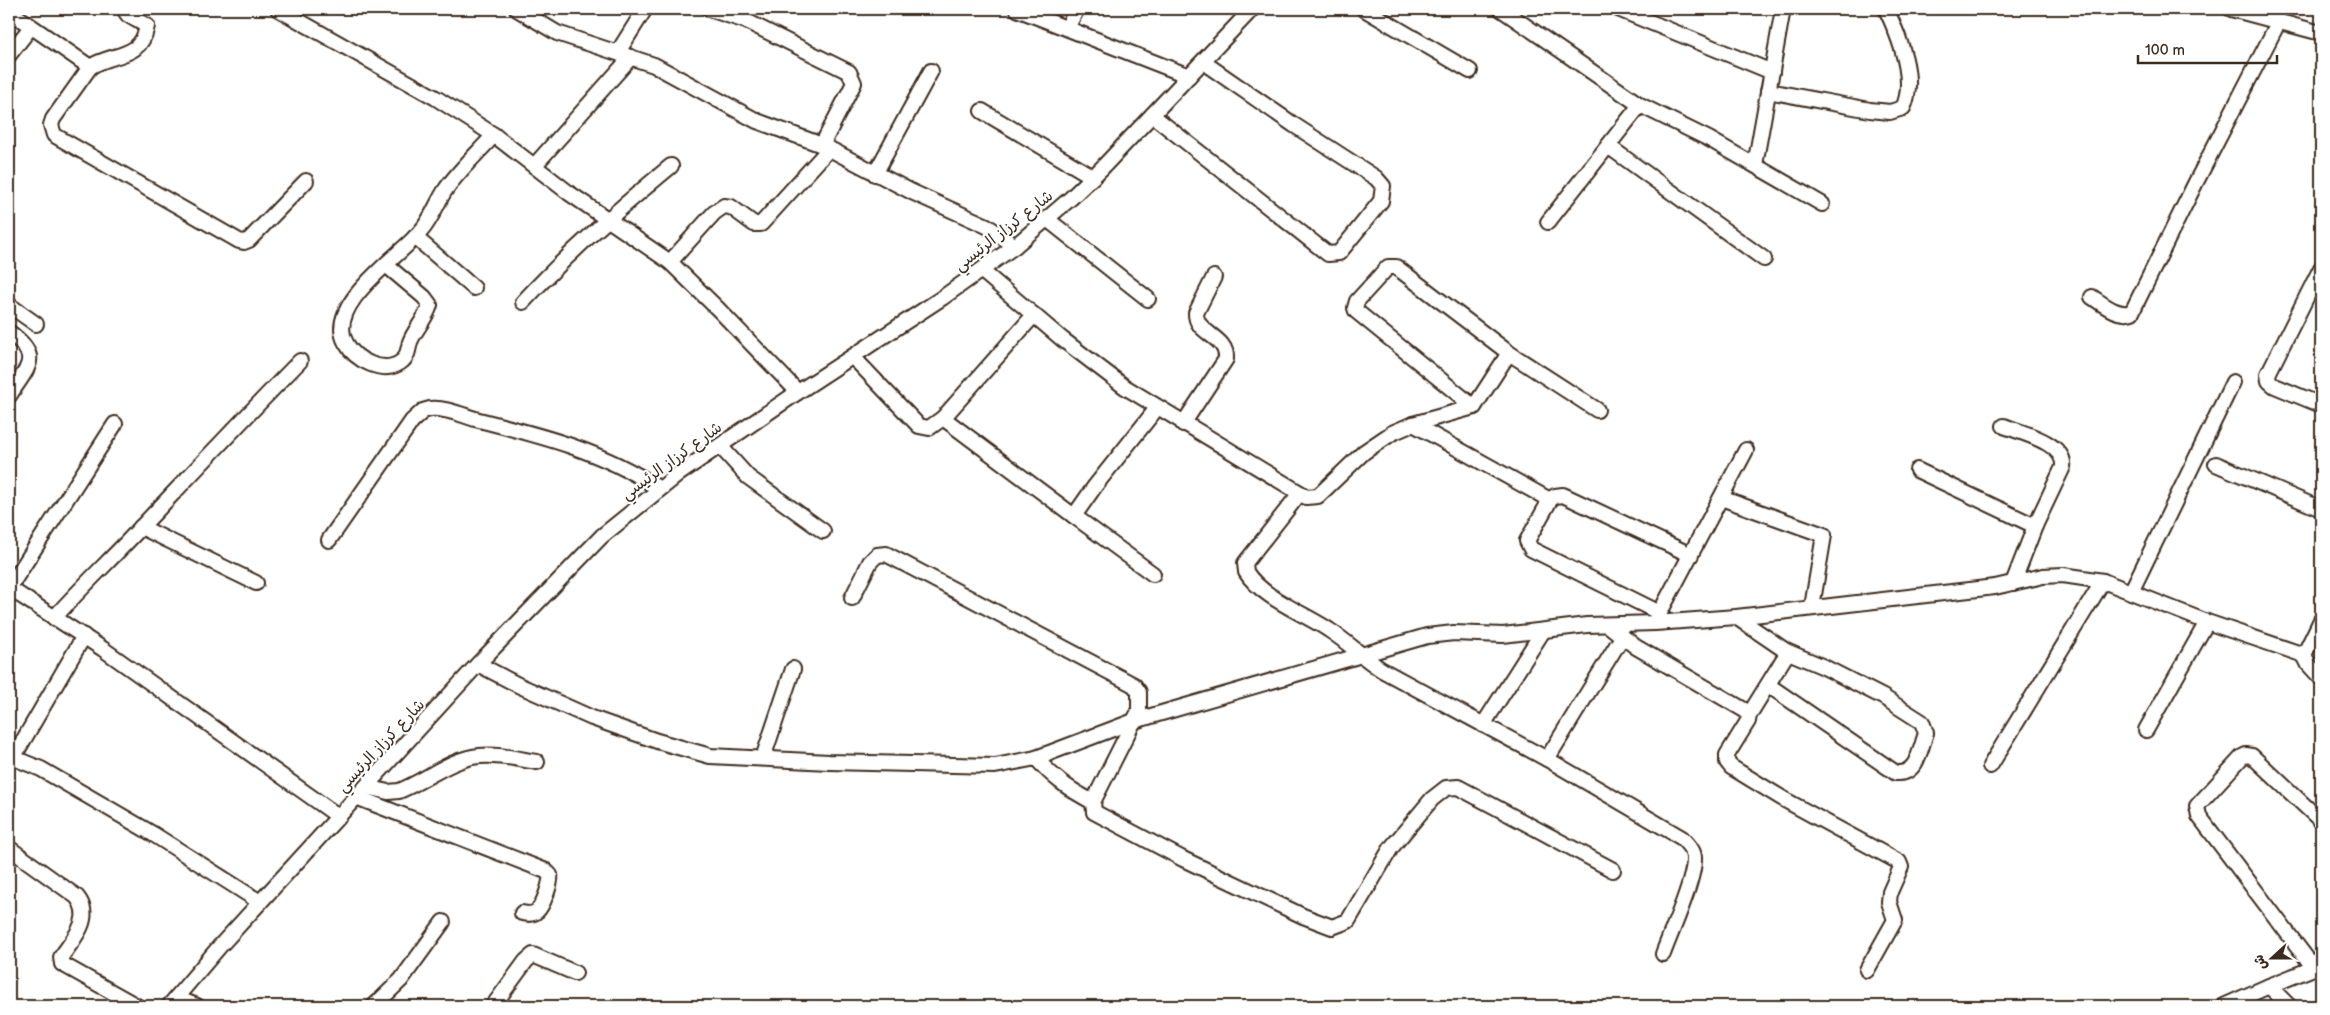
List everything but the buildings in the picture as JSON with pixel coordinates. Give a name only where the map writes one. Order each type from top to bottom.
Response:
[{"type":"street","points":[[124,9],[128,15],[147,26],[137,47],[128,54],[99,62],[90,67],[53,119],[51,125],[54,135],[239,241],[244,242],[249,240],[306,181]]},
{"type":"street","points":[[278,9],[430,95],[494,135],[670,262],[798,392]]},
{"type":"street","points":[[517,9],[557,33],[654,64],[757,120],[826,147],[876,174],[987,226],[1015,246]]},
{"type":"street","points":[[535,165],[624,54],[645,9]]},
{"type":"street","points":[[670,262],[714,213],[724,206],[731,207],[754,224],[761,224],[826,147],[854,83],[849,72],[746,21],[709,9]]},
{"type":"street","points":[[1017,9],[1189,76]]},
{"type":"street","points":[[1067,28],[1077,9]]},
{"type":"street","name":"شارع كرزاز الرئيسي","points":[[172,1002],[338,816],[572,564],[658,488],[1015,246],[1093,177],[1252,9]]},
{"type":"street","points":[[1364,9],[1470,72]]},
{"type":"street","points":[[1502,9],[1640,105],[1709,139],[1822,204]]},
{"type":"street","points":[[1618,9],[1772,72]]},
{"type":"street","points":[[1756,165],[1783,9]]},
{"type":"street","points":[[1768,91],[1870,110],[1890,112],[1903,108],[1908,98],[1906,70],[1886,9]]},
{"type":"street","points":[[2230,9],[2321,33]]},
{"type":"street","points":[[9,11],[90,67]]},
{"type":"street","points":[[2092,297],[2125,315],[2132,312],[2278,21]]},
{"type":"street","points":[[9,55],[31,27]]},
{"type":"street","points":[[1152,114],[1328,254],[1338,253],[1381,201],[1384,186],[1376,178],[1294,125],[1203,62]]},
{"type":"street","points":[[876,174],[931,71]]},
{"type":"street","points":[[1548,222],[1640,105]]},
{"type":"street","points":[[982,111],[1093,177]]},
{"type":"street","points":[[386,265],[424,297],[430,305],[411,340],[407,356],[395,365],[387,366],[374,365],[362,360],[350,350],[344,341],[341,327],[349,305],[367,283],[423,229],[454,178],[494,135]]},
{"type":"street","points":[[1608,146],[1764,259]]},
{"type":"street","points":[[523,302],[607,218],[671,166]]},
{"type":"street","points":[[1047,219],[1148,299]]},
{"type":"street","points":[[415,237],[474,288]]},
{"type":"street","points":[[1474,407],[1356,311],[1357,301],[1388,267],[1392,266],[1509,354],[1597,410]]},
{"type":"street","points":[[2321,268],[2268,374],[2269,382],[2274,386],[2321,405]]},
{"type":"street","points":[[982,270],[1034,315],[1125,387],[1306,497],[1318,496],[1364,452],[1392,433],[1413,424],[1474,407],[1509,354]]},
{"type":"street","points":[[1183,424],[1226,359],[1227,354],[1222,344],[1199,324],[1195,318],[1214,277]]},
{"type":"street","points":[[9,305],[36,324]]},
{"type":"street","points":[[853,356],[919,426],[929,428],[943,418],[1034,315]]},
{"type":"street","points":[[9,332],[24,343],[30,356],[29,363],[9,396]]},
{"type":"street","points":[[54,618],[80,587],[141,527],[300,361]]},
{"type":"street","points":[[2131,592],[2233,382]]},
{"type":"street","points":[[1074,516],[1095,486],[1157,408]]},
{"type":"street","points":[[329,540],[412,421],[423,411],[430,409],[502,425],[588,452],[638,475],[658,488]]},
{"type":"street","points":[[943,418],[1153,574]]},
{"type":"street","points":[[116,424],[9,588],[84,636],[338,816]]},
{"type":"street","points":[[1413,424],[1550,500]]},
{"type":"street","points":[[2004,426],[2050,445],[2064,460],[2063,467],[2035,526],[2013,583]]},
{"type":"street","points":[[720,446],[748,477],[823,531]]},
{"type":"street","points":[[1657,618],[1746,450]]},
{"type":"street","points":[[2216,464],[2321,509]]},
{"type":"street","points":[[1917,470],[2035,526]]},
{"type":"street","points":[[1300,493],[1245,563],[1246,572],[1254,583],[1329,630],[1359,655],[1382,670],[1547,759],[1682,838],[1692,849],[1694,856],[1692,872],[1663,954]]},
{"type":"street","points":[[1657,618],[1530,548],[1528,541],[1550,500],[1554,496],[1564,495],[1691,554]]},
{"type":"street","points":[[1721,498],[1824,535],[1812,607]]},
{"type":"street","points":[[141,527],[256,583]]},
{"type":"street","points":[[852,598],[870,562],[877,555],[886,554],[1134,685],[1139,692],[1141,702],[1134,721],[1093,802],[1092,808],[1096,814],[1277,904],[1332,927],[1348,921],[1391,848],[1432,799],[1446,788],[1458,787],[1614,870]]},
{"type":"street","points":[[478,664],[563,705],[657,742],[710,756],[828,762],[995,766],[1036,758],[1134,721],[1359,655],[1441,634],[1503,635],[1608,625],[1657,618],[1736,617],[1985,588],[2042,576],[2063,575],[2103,581],[2207,622],[2304,655],[2309,665],[2321,678]]},
{"type":"street","points":[[1990,766],[2103,581]]},
{"type":"street","points":[[1736,617],[1786,651],[1824,667],[1883,697],[1922,722],[1926,734],[1911,770],[1905,774],[1896,773],[1768,685]]},
{"type":"street","points":[[2304,655],[2321,620]]},
{"type":"street","points":[[2146,730],[2207,622]]},
{"type":"street","points":[[1608,625],[1622,637],[1675,671],[1746,711],[1749,715]]},
{"type":"street","points":[[1483,725],[1543,631]]},
{"type":"street","points":[[84,636],[11,757],[41,769],[153,834],[260,902]]},
{"type":"street","points":[[1547,759],[1622,637]]},
{"type":"street","points":[[1786,651],[1786,655],[1727,755],[1727,762],[1731,767],[1785,800],[1899,862],[1901,867],[1890,892],[1889,902],[1895,920],[1867,970]]},
{"type":"street","points":[[763,758],[793,669]]},
{"type":"street","points":[[366,786],[388,792],[399,791],[463,760],[479,756],[498,755],[537,762]]},
{"type":"street","points":[[2224,1006],[2318,966],[2199,816],[2197,806],[2246,755],[2252,756],[2321,821]]},
{"type":"street","points":[[1036,758],[1052,776],[1068,789],[1093,802]]},
{"type":"street","points":[[356,797],[546,871],[550,875],[551,881],[538,911],[532,914],[522,913]]},
{"type":"street","points":[[9,848],[77,897],[84,905],[83,920],[76,935],[61,957],[62,964],[137,1006]]},
{"type":"street","points":[[374,1006],[401,980],[443,922]]},
{"type":"street","points":[[493,1006],[526,961],[533,955],[575,973]]},
{"type":"street","points":[[2269,986],[2289,1006]]},
{"type":"street","points":[[172,1002],[197,1006]]}]
